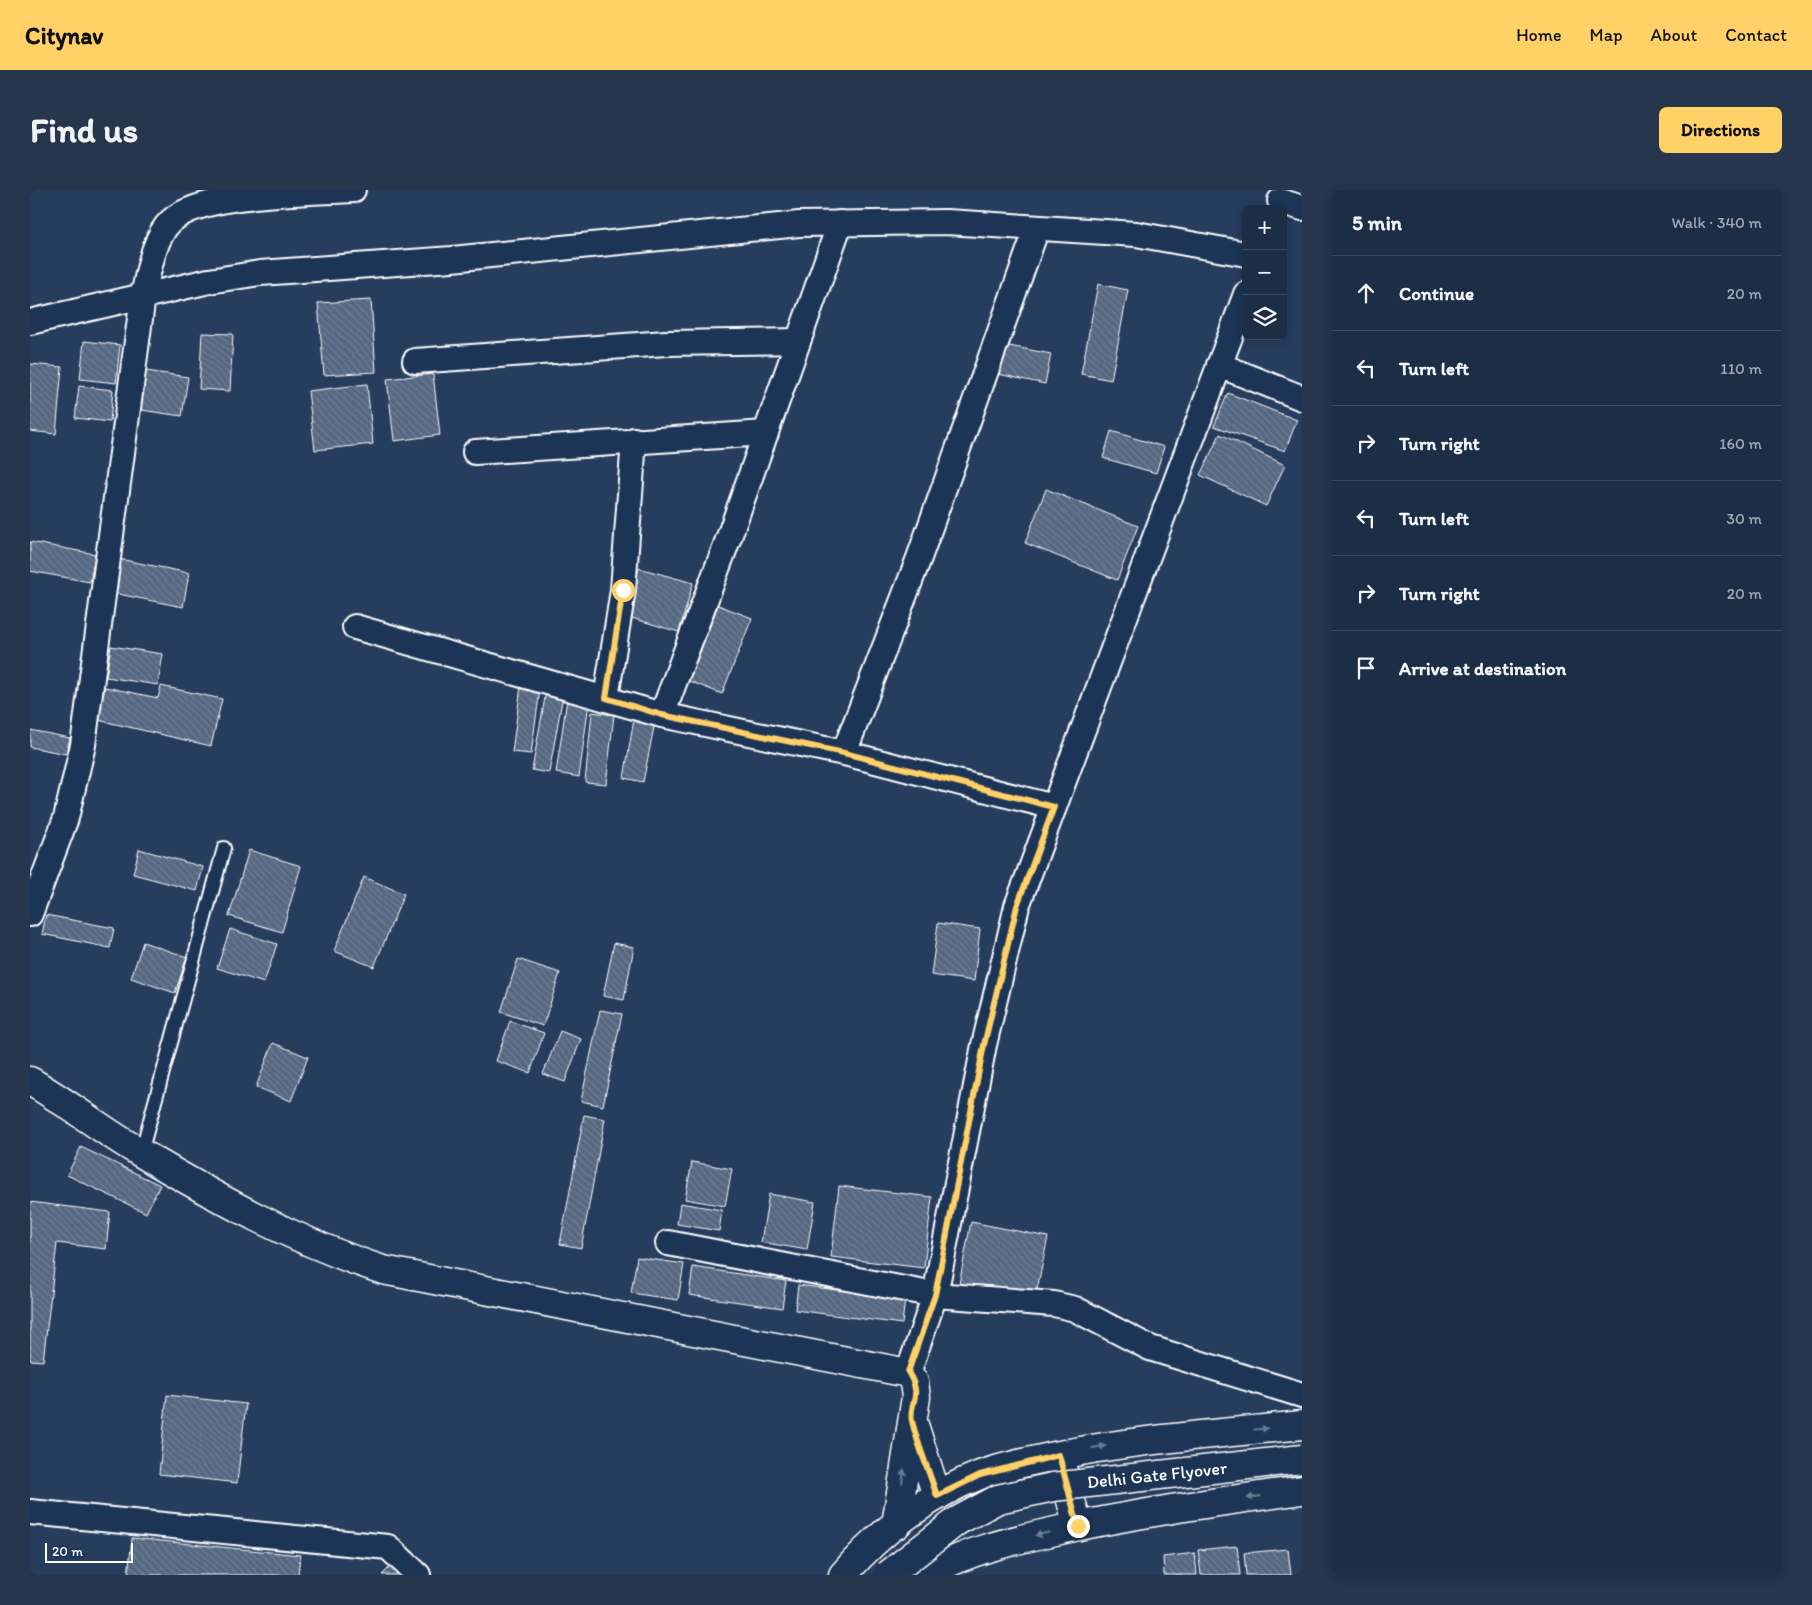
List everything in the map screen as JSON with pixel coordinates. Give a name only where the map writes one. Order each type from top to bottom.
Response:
[{"type":"main road","points":[[30,1081],[141,1153],[285,1233],[336,1255],[382,1270],[908,1372],[914,1382],[916,1397],[896,1525]]},
{"type":"main road","points":[[912,1418],[937,1496]]},
{"type":"main road","points":[[843,1575],[856,1559],[896,1525],[937,1496],[980,1475],[1095,1447],[1302,1425]]},
{"type":"main road","points":[[1059,1455],[1078,1526]]},
{"type":"main road","name":"Delhi Gate Flyover","points":[[888,1575],[957,1520],[998,1499],[1053,1487],[1302,1459]]},
{"type":"main road","points":[[926,1575],[969,1553],[1078,1526],[1145,1511],[1302,1490]]},
{"type":"street","points":[[30,914],[66,818],[83,745],[142,296],[155,248],[170,222],[192,208],[221,200],[353,190]]},
{"type":"street","points":[[30,322],[209,281],[260,273],[452,259],[799,224],[947,222],[1136,234],[1242,253]]},
{"type":"street","points":[[662,715],[766,433],[840,223]]},
{"type":"street","points":[[844,753],[919,558],[1037,228]]},
{"type":"street","points":[[908,1372],[935,1295],[984,1045],[1017,906],[1246,295]]},
{"type":"street","points":[[415,361],[666,343],[798,341]]},
{"type":"street","points":[[1219,365],[1302,398]]},
{"type":"street","points":[[475,452],[634,440],[766,433]]},
{"type":"street","points":[[606,698],[623,590],[634,440]]},
{"type":"street","points":[[355,627],[662,715],[844,753],[1054,807]]},
{"type":"street","points":[[668,1243],[935,1295],[1054,1304],[1075,1309],[1150,1348],[1302,1395]]},
{"type":"street","points":[[30,1512],[388,1547],[418,1575]]},
{"type":"lane","points":[[141,1153],[224,848]]},
{"type":"building","points":[[1098,284],[1128,290],[1111,380],[1081,374]]},
{"type":"building","points":[[371,300],[376,372],[324,375],[318,303]]},
{"type":"building","points":[[202,333],[233,334],[230,391],[199,389]]},
{"type":"building","points":[[84,341],[120,345],[116,383],[80,379]]},
{"type":"building","points":[[999,344],[1051,354],[1045,384],[993,373]]},
{"type":"building","points":[[30,364],[62,367],[56,434],[30,431]]},
{"type":"building","points":[[139,370],[188,377],[182,416],[134,409]]},
{"type":"building","points":[[433,374],[440,435],[394,441],[387,379]]},
{"type":"building","points":[[367,384],[373,444],[315,450],[308,391]]},
{"type":"building","points":[[79,386],[113,390],[110,422],[75,418]]},
{"type":"building","points":[[1228,393],[1297,420],[1285,451],[1214,426]]},
{"type":"building","points":[[1111,431],[1164,447],[1156,473],[1103,458]]},
{"type":"building","points":[[1220,434],[1285,465],[1266,506],[1200,475]]},
{"type":"building","points":[[1046,489],[1138,526],[1117,580],[1025,543]]},
{"type":"building","points":[[30,542],[95,554],[90,582],[30,571]]},
{"type":"building","points":[[119,559],[189,573],[183,607],[113,593]]},
{"type":"building","points":[[639,568],[693,583],[679,632],[625,616]]},
{"type":"building","points":[[718,605],[752,618],[722,694],[689,681]]},
{"type":"building","points":[[111,646],[163,654],[158,685],[106,677]]},
{"type":"building","points":[[522,679],[541,682],[531,754],[512,752]]},
{"type":"building","points":[[161,686],[222,699],[211,746],[98,720],[105,687],[158,698]]},
{"type":"building","points":[[546,692],[563,695],[549,773],[532,770]]},
{"type":"building","points":[[567,699],[589,703],[579,777],[556,773]]},
{"type":"building","points":[[592,712],[614,715],[606,784],[585,782]]},
{"type":"building","points":[[635,713],[656,717],[643,782],[624,778]]},
{"type":"building","points":[[30,730],[70,738],[66,754],[30,747]]},
{"type":"building","points":[[139,849],[203,867],[197,891],[133,874]]},
{"type":"building","points":[[249,850],[301,866],[282,932],[229,916]]},
{"type":"building","points":[[364,877],[404,894],[374,967],[334,951]]},
{"type":"building","points":[[46,915],[114,928],[110,948],[42,934]]},
{"type":"building","points":[[938,923],[980,929],[974,981],[931,975]]},
{"type":"building","points":[[230,929],[277,944],[264,983],[217,968]]},
{"type":"building","points":[[143,942],[187,957],[175,993],[131,978]]},
{"type":"building","points":[[614,943],[634,947],[624,1000],[603,996]]},
{"type":"building","points":[[518,959],[560,973],[543,1026],[501,1012]]},
{"type":"building","points":[[600,1010],[622,1014],[603,1106],[581,1101]]},
{"type":"building","points":[[510,1021],[544,1033],[530,1073],[496,1061]]},
{"type":"building","points":[[560,1031],[581,1039],[565,1082],[543,1074]]},
{"type":"building","points":[[273,1043],[308,1057],[291,1101],[256,1087]]},
{"type":"building","points":[[584,1115],[605,1119],[581,1248],[560,1244]]},
{"type":"building","points":[[81,1147],[160,1185],[146,1213],[67,1175]]},
{"type":"building","points":[[692,1162],[732,1169],[725,1206],[685,1199]]},
{"type":"building","points":[[839,1186],[932,1197],[924,1268],[831,1257]]},
{"type":"building","points":[[769,1194],[815,1202],[807,1250],[761,1242]]},
{"type":"building","points":[[30,1202],[110,1212],[106,1249],[57,1243],[43,1361],[30,1360]]},
{"type":"building","points":[[680,1203],[722,1210],[719,1231],[677,1224]]},
{"type":"building","points":[[971,1222],[1048,1237],[1035,1299],[959,1284]]},
{"type":"building","points":[[637,1257],[684,1264],[678,1300],[631,1293]]},
{"type":"building","points":[[693,1267],[786,1281],[782,1308],[689,1295]]},
{"type":"building","points":[[798,1285],[905,1299],[902,1324],[795,1310]]},
{"type":"building","points":[[167,1395],[246,1404],[237,1483],[159,1474]]},
{"type":"building","points":[[132,1538],[300,1555],[298,1575],[128,1575]]},
{"type":"building","points":[[1237,1546],[1240,1575],[1201,1575],[1198,1550]]},
{"type":"building","points":[[1288,1549],[1291,1575],[1246,1575],[1244,1553]]},
{"type":"building","points":[[1195,1553],[1197,1575],[1164,1575],[1163,1557]]},
{"type":"building","points":[[397,1560],[412,1575],[382,1575]]},
{"type":"route","points":[[623,590],[606,698],[662,715],[844,753],[1054,807],[1017,906],[984,1045],[935,1295],[908,1372],[914,1382],[916,1397],[912,1418],[937,1496],[980,1475],[1059,1455],[1078,1526]]}]
